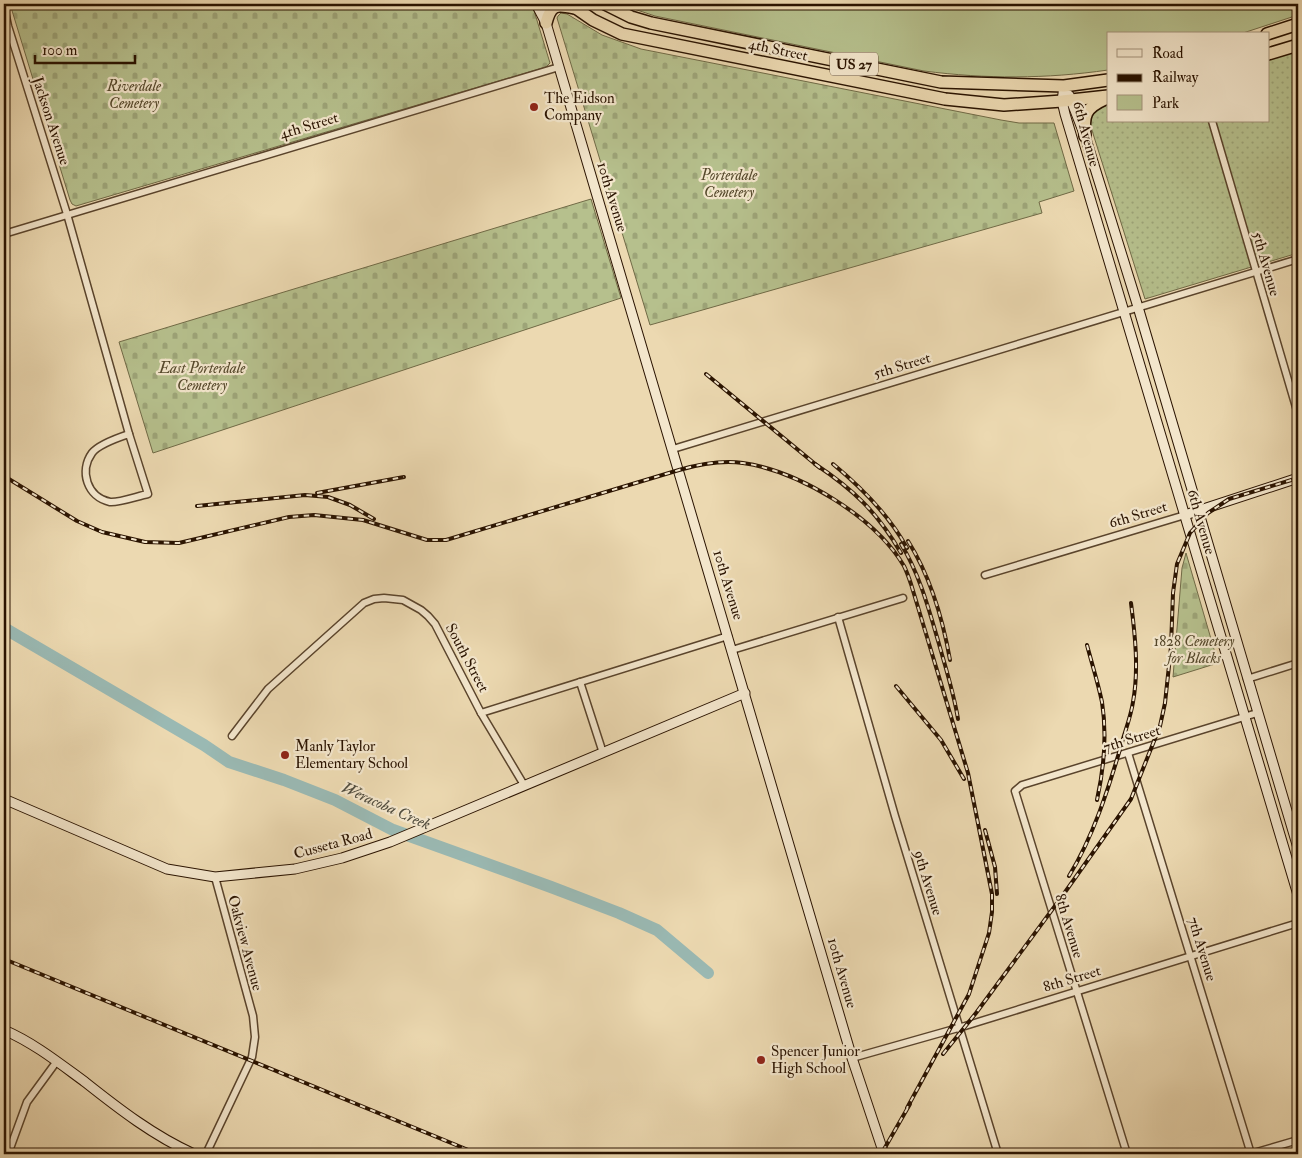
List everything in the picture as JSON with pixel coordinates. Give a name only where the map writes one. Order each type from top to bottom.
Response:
[{"type":"highway","points":[[546,23],[549,11],[555,6],[560,4],[572,6]]},
{"type":"highway","name":"4th Street","points":[[605,4],[631,17],[651,23],[941,82],[1064,86],[1107,80]]},
{"type":"highway","name":"4th Street","points":[[572,6],[593,20],[622,34],[945,99],[996,105],[1107,97]]},
{"type":"highway","points":[[1270,33],[1298,24]]},
{"type":"highway","points":[[1270,53],[1298,45]]},
{"type":"highway","points":[[1085,136],[1083,120],[1087,111],[1094,104],[1107,98]]},
{"type":"main road","name":"10th Avenue","points":[[536,4],[546,23]]},
{"type":"main road","name":"10th Avenue","points":[[546,4],[544,12],[546,23],[852,1058],[884,1154]]},
{"type":"main road","name":"6th Avenue","points":[[1064,86],[1067,101],[1065,114],[1298,895]]},
{"type":"main road","name":"6th Avenue","points":[[1067,101],[1074,110],[1085,136],[1138,307],[1298,848]]},
{"type":"main road","name":"6th Street","points":[[1185,515],[1298,478]]},
{"type":"main road","name":"Cusseta Road","points":[[4,799],[167,869],[214,876],[296,869],[342,858],[390,842],[744,693]]},
{"type":"main road","points":[[4,1030],[23,1039],[56,1061],[162,1138],[194,1154]]},
{"type":"street","name":"Jackson Avenue","points":[[4,7],[6,26],[68,214],[129,434],[148,494],[111,502],[97,496],[86,482],[85,466],[92,452],[129,434]]},
{"type":"street","name":"4th Street","points":[[4,234],[559,67]]},
{"type":"street","name":"5th Avenue","points":[[1212,122],[1298,414]]},
{"type":"street","points":[[1255,272],[1298,259]]},
{"type":"street","name":"5th Street","points":[[673,449],[1255,272]]},
{"type":"street","name":"6th Street","points":[[985,575],[1185,515]]},
{"type":"street","name":"South Street","points":[[232,736],[268,689],[324,638],[364,603],[384,598],[394,598],[408,602],[421,610],[435,624],[481,713],[728,636]]},
{"type":"street","points":[[732,650],[903,598]]},
{"type":"street","name":"9th Avenue","points":[[838,617],[895,816],[998,1154]]},
{"type":"street","points":[[1247,679],[1298,662]]},
{"type":"street","points":[[580,682],[603,753]]},
{"type":"street","points":[[481,713],[524,785]]},
{"type":"street","name":"7th Street","points":[[1015,791],[1022,785],[1258,713]]},
{"type":"street","name":"7th Avenue","points":[[1128,752],[1250,1154]]},
{"type":"street","name":"8th Avenue","points":[[1015,791],[1127,1154]]},
{"type":"street","name":"Oakview Avenue","points":[[206,1154],[252,1057],[256,1037],[253,1016],[214,876]]},
{"type":"street","name":"8th Street","points":[[852,1058],[1298,924]]},
{"type":"street","points":[[8,1154],[27,1102],[56,1061]]},
{"type":"street","points":[[1250,1154],[1298,1140]]},
{"type":"green space","name":"Riverdale Cemetery","points":[[10,4],[532,4],[550,63],[546,67],[76,206],[70,200]]},
{"type":"green space","points":[[619,4],[1298,4],[1298,15],[1246,32],[1107,32],[1107,70],[1016,77],[924,71],[655,16]]},
{"type":"green space","name":"Porterdale Cemetery","points":[[561,13],[567,14],[602,35],[641,49],[1001,120],[1019,123],[1054,123],[1074,191],[1039,202],[1042,213],[650,325],[557,18]]},
{"type":"green space","points":[[1298,51],[1298,253],[1145,299],[1090,124],[1090,115],[1107,104],[1107,122],[1270,122],[1270,58]]},
{"type":"green space","name":"East Porterdale Cemetery","points":[[591,199],[621,298],[153,453],[119,342]]},
{"type":"green space","name":"1828 Cemetery for Blacks","points":[[1186,553],[1218,663],[1173,677],[1182,568]]},
{"type":"waterway","name":"Weracoba Creek","points":[[4,628],[204,745],[229,762],[284,780],[335,800],[393,830],[619,913],[657,930],[708,973]]},
{"type":"railway","points":[[706,374],[820,468]]},
{"type":"railway","points":[[4,476],[77,521],[102,532],[145,542],[179,543],[289,517],[314,515],[363,520],[427,540],[446,540],[679,470],[719,462],[743,463],[765,468],[811,486],[834,499],[874,530],[891,548],[904,566],[909,577],[968,773],[992,894],[989,933],[969,994],[907,1108]]},
{"type":"railway","points":[[815,464],[842,483],[864,503],[883,525],[901,553]]},
{"type":"railway","points":[[833,464],[883,513],[907,548]]},
{"type":"railway","points":[[317,493],[404,477]]},
{"type":"railway","points":[[943,1054],[976,1013],[1063,895],[1131,799],[1160,726],[1165,703],[1171,647],[1173,593],[1177,564],[1190,533],[1208,513],[1229,499],[1298,478]]},
{"type":"railway","points":[[197,506],[305,495],[328,497],[350,505],[374,519]]},
{"type":"railway","points":[[908,541],[923,569],[935,599],[944,629],[950,660]]},
{"type":"railway","points":[[901,544],[914,568],[928,606],[950,682],[958,719]]},
{"type":"railway","points":[[1069,876],[1078,861],[1099,813],[1132,707],[1136,665],[1131,603]]},
{"type":"railway","points":[[1087,645],[1102,702],[1104,726],[1103,763],[1097,800]]},
{"type":"railway","points":[[896,686],[941,740],[964,779]]},
{"type":"railway","points":[[985,830],[995,867],[997,894]]},
{"type":"railway","points":[[4,959],[478,1154]]},
{"type":"railway","points":[[883,1151],[910,1104]]},
{"type":"place","name":"The Eidson Company","points":[[534,107]]},
{"type":"place","name":"Manly Taylor Elementary School","points":[[285,755]]},
{"type":"place","name":"Spencer Junior High School","points":[[761,1060]]}]
